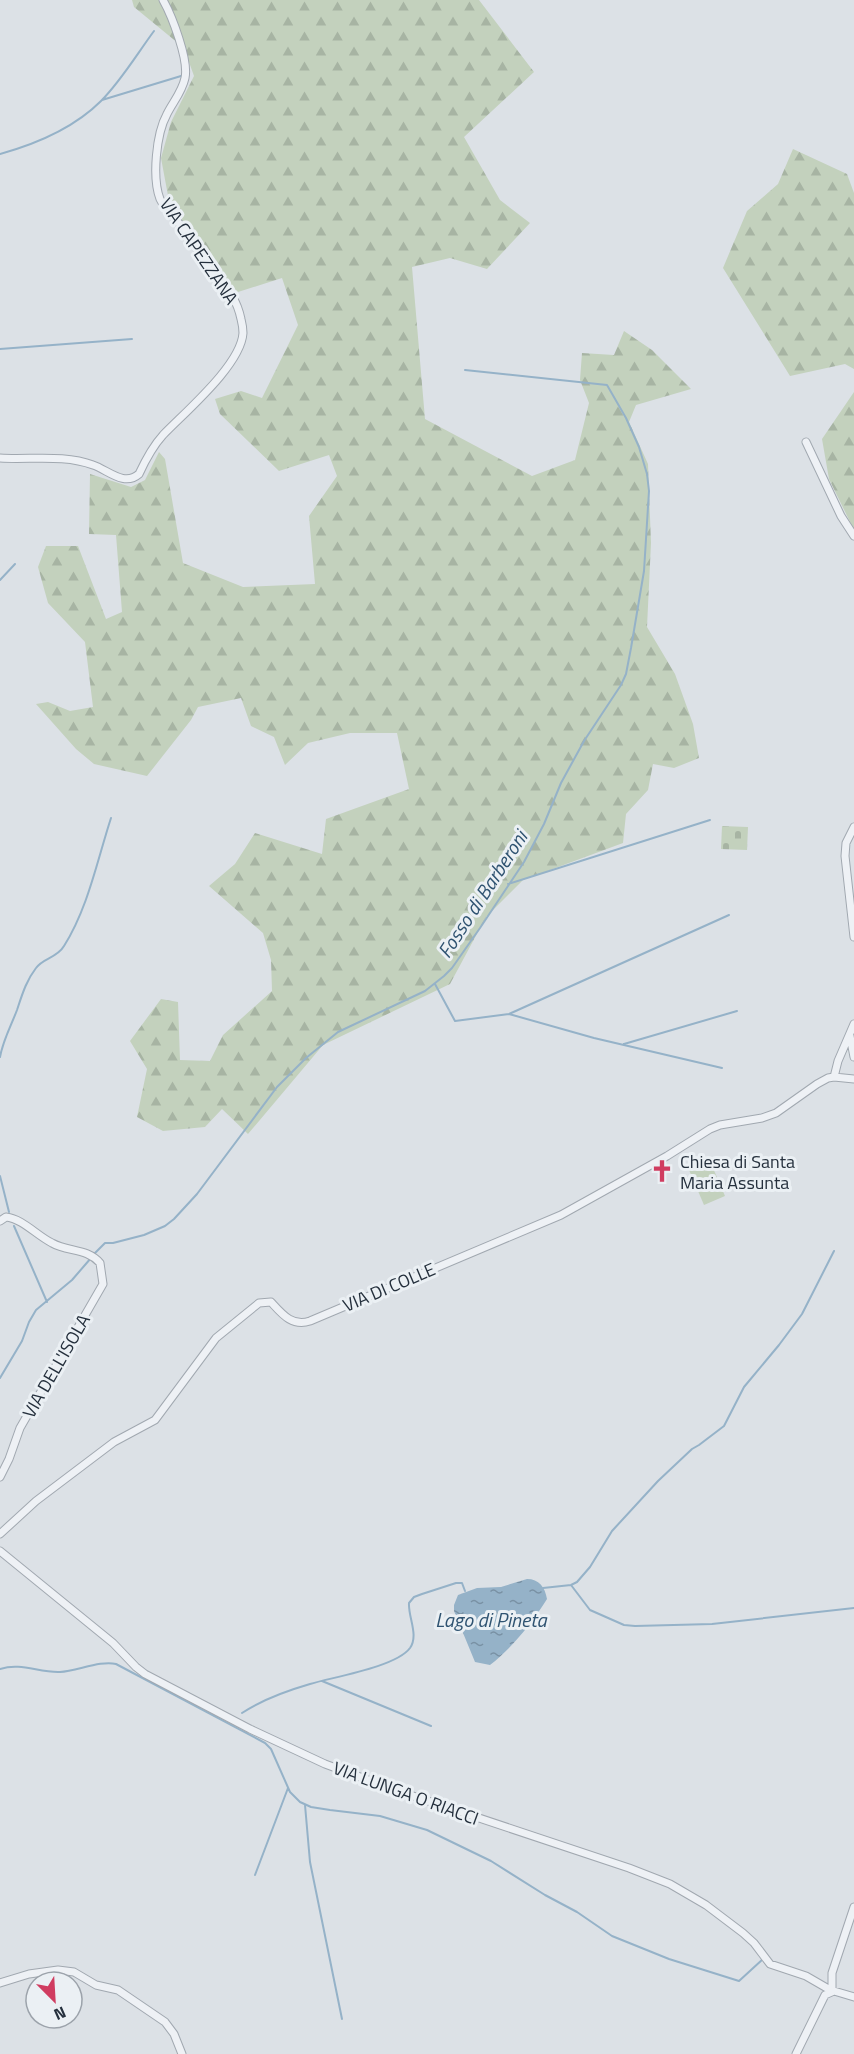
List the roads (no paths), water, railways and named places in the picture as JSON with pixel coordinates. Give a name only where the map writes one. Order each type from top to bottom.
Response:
[{"type":"street","name":"VIA CAPEZZANA","points":[[0,458],[71,459],[92,464],[126,480],[134,478],[139,474],[161,437],[223,372],[239,350],[243,332],[238,308],[230,292],[207,266],[198,249],[161,200],[159,192],[157,159],[159,134],[166,115],[180,94],[186,76],[178,36],[171,13],[163,0]]},
{"type":"street","points":[[806,442],[841,516],[854,536]]},
{"type":"street","points":[[854,827],[846,843],[845,856],[854,937]]},
{"type":"street","points":[[854,1024],[838,1061],[834,1077],[854,1079]]},
{"type":"street","points":[[850,1034],[854,1057]]},
{"type":"street","name":"VIA DI COLLE","points":[[0,1534],[36,1501],[114,1442],[155,1420],[216,1338],[259,1303],[271,1302],[285,1317],[296,1323],[310,1321],[561,1215],[710,1129],[770,1116],[817,1084],[834,1077]]},
{"type":"street","name":"VIA DELL'ISOLA","points":[[0,1221],[6,1217],[16,1218],[54,1245],[94,1256],[102,1267],[103,1284],[20,1428],[0,1477]]},
{"type":"street","name":"VIA LUNGA O RIACCI","points":[[0,1551],[113,1642],[136,1667],[288,1748],[398,1791],[670,1884],[706,1905],[743,1933],[754,1942],[770,1964],[806,1976],[832,1991],[852,1996]]},
{"type":"street","points":[[796,2054],[820,2001],[832,1991],[832,1973],[854,1907]]},
{"type":"street","points":[[0,1983],[28,1974],[58,1970],[74,1972],[96,1985],[118,1990],[165,2022],[174,2034],[182,2054]]},
{"type":"water","name":"Lago di Pineta","points":[[527,1579],[535,1580],[541,1585],[547,1599],[521,1635],[490,1665],[475,1662],[454,1611],[458,1595],[477,1588],[501,1587]]},
{"type":"waterway","points":[[0,154],[54,134],[90,111],[115,85],[154,31]]},
{"type":"waterway","points":[[102,100],[181,76]]},
{"type":"waterway","points":[[0,349],[132,339]]},
{"type":"waterway","name":"Fosso di Barberoni","points":[[94,1254],[105,1243],[144,1235],[165,1226],[174,1219],[197,1194],[277,1087],[306,1058],[338,1032],[425,991],[452,968],[524,862],[544,824],[561,783],[626,674],[644,571],[649,491],[647,474],[639,447],[626,418],[607,385],[465,370]]},
{"type":"waterway","points":[[0,580],[15,564]]},
{"type":"waterway","points":[[0,1057],[30,978],[42,962],[61,950],[80,916],[111,818]]},
{"type":"waterway","points":[[508,884],[710,820]]},
{"type":"waterway","points":[[435,984],[455,1021],[509,1014],[729,915]]},
{"type":"waterway","points":[[624,1044],[737,1011]]},
{"type":"waterway","points":[[509,1014],[594,1038],[722,1068]]},
{"type":"waterway","points":[[0,1176],[9,1212]]},
{"type":"waterway","points":[[14,1226],[47,1302]]},
{"type":"waterway","points":[[543,1588],[571,1585],[577,1582],[590,1567],[612,1531],[658,1481],[692,1449],[724,1426],[744,1387],[802,1314],[834,1251]]},
{"type":"waterway","name":"Fosso di Barberoni","points":[[0,1378],[22,1341],[36,1310],[72,1280],[91,1258]]},
{"type":"waterway","points":[[242,1713],[283,1693],[378,1666],[403,1655],[410,1648],[414,1637],[409,1608],[409,1603],[414,1597],[456,1583],[462,1583],[465,1591]]},
{"type":"waterway","points":[[571,1585],[590,1610],[624,1625],[635,1626],[712,1624],[854,1608]]},
{"type":"waterway","points":[[0,1669],[23,1667],[60,1672],[103,1663],[116,1664],[265,1743],[271,1749],[290,1792],[300,1802],[311,1807],[380,1816],[427,1830],[491,1861],[577,1912],[612,1936],[669,1959],[739,1981],[763,1959]]},
{"type":"waterway","points":[[322,1681],[431,1726]]},
{"type":"waterway","points":[[255,1875],[288,1788]]},
{"type":"waterway","points":[[305,1805],[310,1862],[342,2019]]},
{"type":"place","name":"Chiesa di Santa Maria Assunta","points":[[662,1171]]}]
